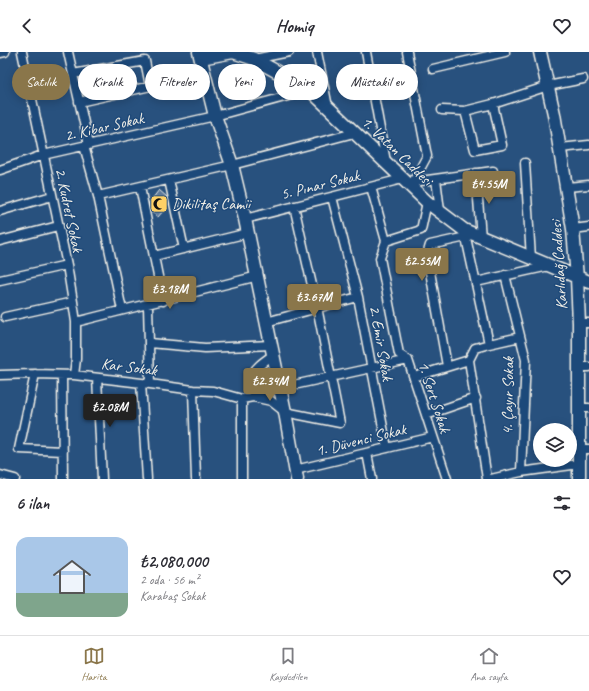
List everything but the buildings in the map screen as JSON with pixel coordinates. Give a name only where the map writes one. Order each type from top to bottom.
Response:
[{"type":"main road","name":"1. Vatan Caddesi","points":[[200,55],[233,52],[254,59],[274,70]]},
{"type":"main road","name":"Karlıdağ Caddesi","points":[[540,52],[567,187],[573,229],[577,278],[584,323],[584,449],[579,464],[579,479]]},
{"type":"main road","points":[[210,97],[232,165],[258,276],[296,475]]},
{"type":"main road","name":"1. Vatan Caddesi","points":[[321,100],[408,182],[427,202],[440,211],[465,234],[481,238],[589,282]]},
{"type":"street","points":[[0,53],[5,52]]},
{"type":"street","name":"2. Kudret Sokak","points":[[22,52],[67,265],[73,302],[76,322],[76,359],[74,375]]},
{"type":"street","points":[[68,52],[122,310]]},
{"type":"street","points":[[254,59],[289,52]]},
{"type":"street","points":[[317,52],[329,108]]},
{"type":"street","points":[[366,52],[386,162]]},
{"type":"street","points":[[407,52],[427,156],[408,182]]},
{"type":"street","points":[[433,69],[504,52]]},
{"type":"street","points":[[73,74],[145,61],[146,64]]},
{"type":"street","points":[[442,110],[465,110],[493,104],[548,86],[583,78]]},
{"type":"street","points":[[79,102],[145,87]]},
{"type":"street","name":"2. Kibar Sokak","points":[[0,167],[43,155],[215,116],[274,100]]},
{"type":"street","points":[[465,110],[475,150],[502,145],[493,104]]},
{"type":"street","points":[[98,196],[232,165],[354,132]]},
{"type":"street","points":[[560,148],[589,145]]},
{"type":"street","points":[[525,163],[531,258]]},
{"type":"street","name":"5. Pınar Sokak","points":[[245,219],[371,186],[493,171]]},
{"type":"street","points":[[476,173],[481,238]]},
{"type":"street","points":[[436,179],[440,211]]},
{"type":"street","points":[[169,180],[184,249]]},
{"type":"street","points":[[567,187],[589,185]]},
{"type":"street","points":[[371,186],[386,241],[422,230],[427,202]]},
{"type":"street","points":[[140,187],[163,301]]},
{"type":"street","points":[[0,211],[52,196]]},
{"type":"street","name":"2. Emir Sokak","points":[[332,196],[358,297],[387,448]]},
{"type":"street","points":[[285,412],[340,423],[317,307],[294,206]]},
{"type":"street","points":[[0,241],[58,226]]},
{"type":"street","points":[[573,229],[589,227]]},
{"type":"street","points":[[154,256],[248,233]]},
{"type":"street","points":[[447,366],[427,255],[430,245],[465,234],[489,344]]},
{"type":"street","name":"1. Sert Sokak","points":[[386,241],[380,258],[399,354],[408,360],[445,479]]},
{"type":"street","points":[[0,280],[67,265]]},
{"type":"street","points":[[476,282],[549,266]]},
{"type":"street","name":"4. Çayır Sokak","points":[[505,275],[526,360],[521,472]]},
{"type":"street","points":[[76,322],[258,276]]},
{"type":"street","points":[[266,322],[358,297]]},
{"type":"street","points":[[5,317],[73,302]]},
{"type":"street","points":[[148,305],[150,384]]},
{"type":"street","points":[[487,479],[476,398],[469,360],[475,348],[520,337]]},
{"type":"street","points":[[150,343],[205,348],[272,350]]},
{"type":"street","points":[[253,397],[252,377],[256,368],[272,350]]},
{"type":"street","name":"Kar Sokak","points":[[0,375],[74,375],[141,382],[193,390],[213,391],[242,399],[280,388],[408,360]]},
{"type":"street","points":[[414,377],[469,360]]},
{"type":"street","points":[[35,374],[19,449],[63,451]]},
{"type":"street","points":[[62,375],[63,479]]},
{"type":"street","points":[[97,378],[102,479]]},
{"type":"street","points":[[141,382],[147,479]]},
{"type":"street","points":[[193,390],[196,479]]},
{"type":"street","name":"Kar Sokak","points":[[253,397],[271,400],[285,412]]},
{"type":"street","points":[[426,415],[476,398]]},
{"type":"street","points":[[242,399],[242,479]]},
{"type":"street","name":"1. Düvenci Sokak","points":[[296,475],[367,453],[433,437]]},
{"type":"street","points":[[367,453],[372,479]]},
{"type":"street","points":[[491,479],[521,472],[579,464]]},
{"type":"street","points":[[0,475],[15,479]]},
{"type":"place","name":"Dikilitaş Camii","points":[[159,204]]}]
